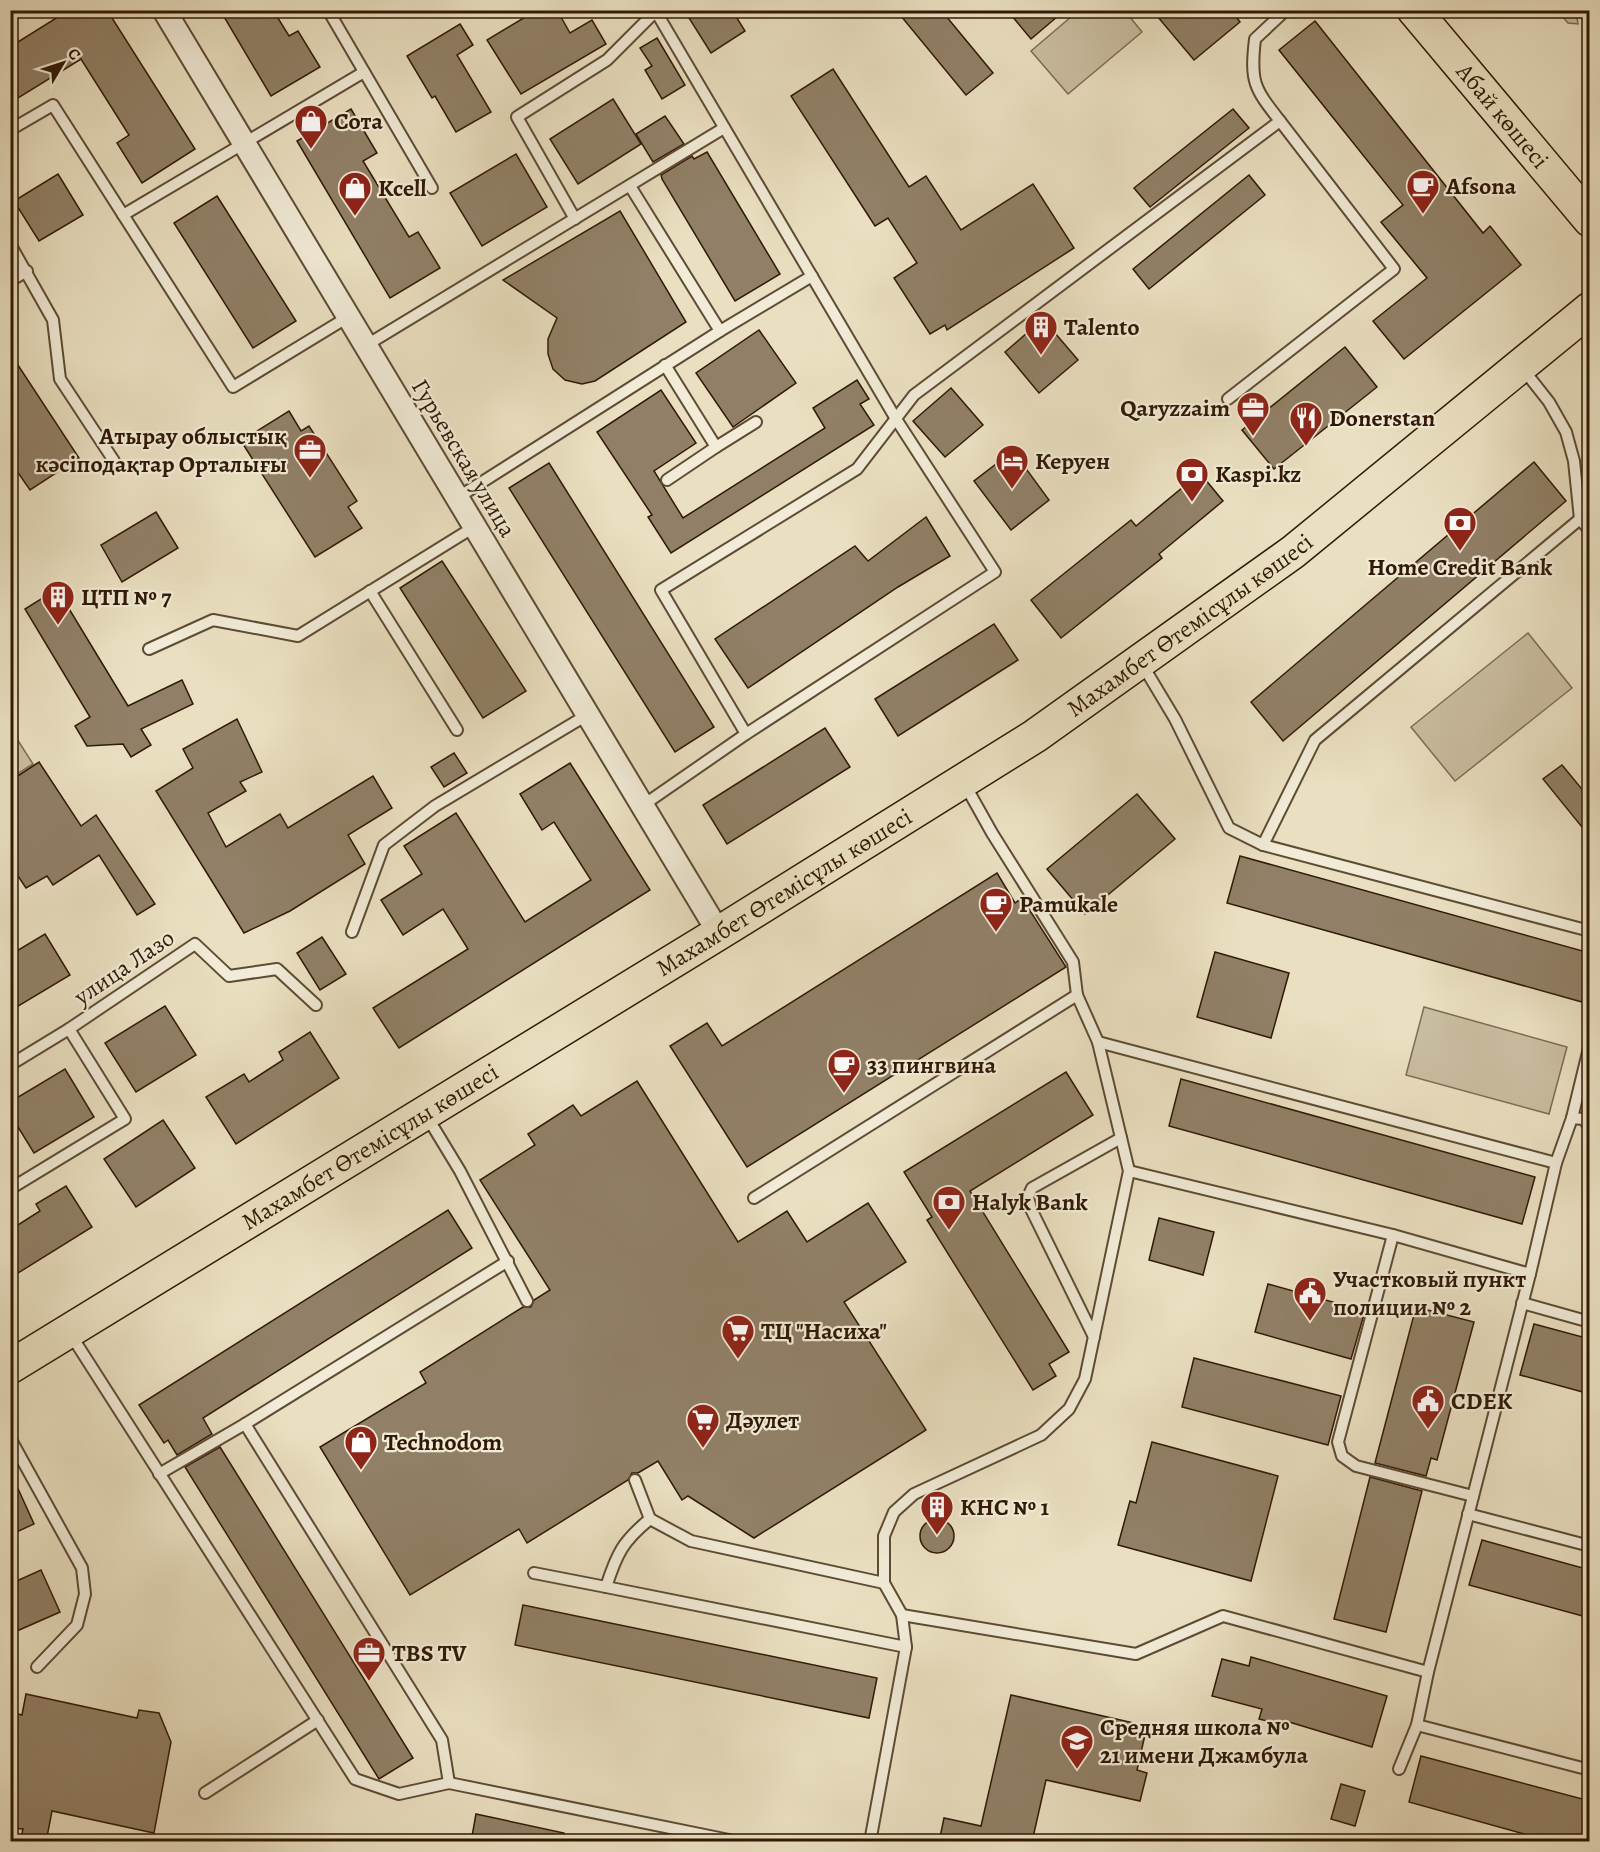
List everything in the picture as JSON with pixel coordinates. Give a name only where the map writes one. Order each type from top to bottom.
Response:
[{"type":"main road","name":"Абай көшесі","points":[[1414,10],[1590,220]]},
{"type":"main road","name":"Махамбет Өтемісұлы көшесі","points":[[10,1366],[719,933],[1035,736],[1293,552],[1590,309]]},
{"type":"street","name":"Гурьевская улица","points":[[164,10],[719,933]]},
{"type":"lane","points":[[328,10],[432,188]]},
{"type":"lane","points":[[1228,399],[1394,269],[1259,94],[1252,67],[1255,39],[1286,10]]},
{"type":"lane","points":[[575,219],[517,117],[607,60],[655,11],[896,419],[994,572],[746,734],[642,806]]},
{"type":"lane","points":[[123,215],[364,72]]},
{"type":"lane","points":[[10,130],[53,105],[233,387],[348,317]]},
{"type":"lane","points":[[746,734],[661,590],[857,469],[914,395],[1280,121]]},
{"type":"lane","points":[[365,347],[724,128]]},
{"type":"lane","points":[[630,186],[720,331]]},
{"type":"lane","points":[[10,244],[53,320],[60,379],[114,461]]},
{"type":"lane","points":[[10,281],[27,271]]},
{"type":"lane","points":[[457,498],[665,365],[812,276]]},
{"type":"lane","points":[[665,365],[716,447]]},
{"type":"lane","points":[[1520,366],[1549,402],[1566,432],[1574,461],[1580,519],[1590,531]]},
{"type":"lane","points":[[667,480],[756,422]]},
{"type":"lane","points":[[1263,845],[1315,740],[1580,519]]},
{"type":"lane","points":[[149,649],[213,620],[298,636],[474,527]]},
{"type":"lane","points":[[370,591],[457,730]]},
{"type":"lane","points":[[1140,661],[1175,718],[1229,828],[1263,845],[1590,931]]},
{"type":"lane","points":[[352,932],[384,845],[435,806],[587,715]]},
{"type":"lane","points":[[870,1842],[906,1647],[902,1615],[884,1583],[884,1536],[894,1512],[914,1494],[1041,1435],[1069,1409],[1085,1379],[1129,1171],[1098,1042],[1077,995],[1073,962],[992,833],[964,782]]},
{"type":"lane","name":"улица Лазо","points":[[10,1065],[69,1029],[195,944],[228,976],[277,969],[316,1005]]},
{"type":"lane","points":[[754,1198],[1077,995]]},
{"type":"lane","points":[[10,1189],[125,1119],[69,1029]]},
{"type":"lane","points":[[1098,1042],[1556,1163]]},
{"type":"lane","points":[[1399,1769],[1417,1725],[1428,1672],[1530,1274],[1556,1163],[1584,1121],[1590,1044]]},
{"type":"lane","points":[[424,1112],[460,1171],[527,1300]]},
{"type":"lane","points":[[1094,1337],[1031,1209],[1028,1197],[1032,1188],[1121,1138]]},
{"type":"lane","points":[[1129,1171],[1393,1235],[1530,1274]]},
{"type":"lane","points":[[1393,1235],[1338,1442],[1342,1456],[1356,1466],[1473,1496]]},
{"type":"lane","points":[[159,1474],[245,1424],[508,1261]]},
{"type":"lane","points":[[1522,1303],[1590,1322]]},
{"type":"lane","points":[[67,1330],[355,1779],[399,1794],[449,1783],[739,1842]]},
{"type":"lane","points":[[245,1424],[442,1740],[449,1783]]},
{"type":"lane","points":[[10,1438],[82,1568],[85,1594],[77,1624],[37,1667]]},
{"type":"lane","points":[[635,1480],[650,1519],[691,1541],[884,1583]]},
{"type":"lane","points":[[1468,1514],[1590,1546]]},
{"type":"lane","points":[[606,1587],[615,1558],[631,1535],[650,1519]]},
{"type":"lane","points":[[534,1573],[906,1647]]},
{"type":"lane","points":[[902,1615],[1136,1653],[1223,1616],[1428,1672]]},
{"type":"lane","points":[[205,1793],[318,1720]]},
{"type":"lane","points":[[1417,1725],[1590,1770]]},
{"type":"shaded area","points":[[1078,11],[1125,11],[1142,32],[1068,94],[1031,51]]},
{"type":"shaded area","points":[[1558,11],[1576,11],[1578,24],[1568,23]]},
{"type":"shaded area","points":[[1528,633],[1572,688],[1455,781],[1411,727]]},
{"type":"shaded area","points":[[10,728],[33,764],[11,778],[10,778]]},
{"type":"shaded area","points":[[1424,1007],[1567,1047],[1549,1114],[1406,1075]]},
{"type":"building","points":[[69,10],[107,10],[195,149],[142,183],[117,143],[129,135],[81,59],[10,103],[10,47]]},
{"type":"building","points":[[220,10],[273,10],[289,36],[298,31],[320,67],[271,96]]},
{"type":"building","points":[[537,10],[557,10],[570,33],[592,20],[606,44],[521,94],[487,40]]},
{"type":"building","points":[[684,10],[732,10],[745,31],[711,53]]},
{"type":"building","points":[[896,10],[941,10],[993,73],[966,95]]},
{"type":"building","points":[[1007,10],[1065,10],[1031,39]]},
{"type":"building","points":[[1152,10],[1231,10],[1240,22],[1194,60]]},
{"type":"building","points":[[1315,21],[1483,233],[1490,226],[1521,265],[1404,359],[1373,321],[1427,278],[1381,222],[1403,205],[1279,50]]},
{"type":"building","points":[[460,24],[473,45],[457,55],[491,112],[456,132],[435,96],[432,98],[407,56]]},
{"type":"building","points":[[657,38],[685,85],[662,99],[645,70],[652,66],[640,48]]},
{"type":"building","points":[[833,69],[909,187],[926,176],[961,230],[1033,184],[1074,248],[947,330],[945,325],[930,334],[894,278],[917,263],[888,218],[875,226],[791,96]]},
{"type":"building","points":[[613,99],[641,144],[578,184],[550,139]]},
{"type":"building","points":[[351,109],[377,153],[363,161],[409,237],[418,232],[440,268],[390,298],[297,141]]},
{"type":"building","points":[[1233,109],[1249,128],[1150,207],[1134,188]]},
{"type":"building","points":[[665,116],[684,144],[653,162],[636,134]]},
{"type":"building","points":[[707,152],[780,274],[735,301],[661,175],[692,156],[694,159]]},
{"type":"building","points":[[516,154],[547,207],[482,246],[450,193]]},
{"type":"building","points":[[58,174],[83,215],[39,241],[14,201]]},
{"type":"building","points":[[1249,175],[1265,195],[1149,289],[1133,269]]},
{"type":"building","points":[[217,196],[296,321],[253,348],[174,223]]},
{"type":"building","points":[[620,211],[686,322],[595,381],[582,384],[565,380],[553,369],[548,354],[548,339],[557,318],[503,280]]},
{"type":"building","name":"Talento","points":[[1043,319],[1078,360],[1039,393],[1005,352]]},
{"type":"building","points":[[759,330],[796,383],[733,427],[696,373]]},
{"type":"building","points":[[1345,347],[1377,387],[1274,469],[1242,430]]},
{"type":"building","points":[[10,353],[79,458],[30,490],[10,461]]},
{"type":"building","points":[[857,380],[869,399],[860,404],[874,425],[671,553],[648,517],[652,515],[597,432],[661,390],[696,443],[654,471],[683,518],[825,428],[813,408]]},
{"type":"building","points":[[951,388],[983,425],[945,457],[913,421]]},
{"type":"building","points":[[289,411],[301,431],[309,426],[357,501],[348,507],[362,528],[315,557],[241,441]]},
{"type":"building","name":"Керуен","points":[[1013,451],[1049,500],[1011,530],[974,481]]},
{"type":"building","points":[[1534,462],[1566,501],[1283,741],[1251,702]]},
{"type":"building","points":[[549,463],[714,727],[675,752],[509,488]]},
{"type":"building","points":[[1200,473],[1223,501],[1159,554],[1162,558],[1061,638],[1031,600],[1131,520],[1136,526]]},
{"type":"building","points":[[156,512],[178,548],[122,582],[101,545]]},
{"type":"building","points":[[926,517],[950,556],[898,587],[748,688],[715,639],[855,546],[868,561]]},
{"type":"building","points":[[442,561],[526,691],[483,718],[400,588]]},
{"type":"building","points":[[57,589],[128,706],[182,680],[193,704],[141,729],[151,745],[131,757],[123,744],[87,746],[75,726],[90,717],[25,609]]},
{"type":"building","points":[[994,624],[1018,660],[898,736],[875,699]]},
{"type":"building","points":[[237,719],[262,772],[240,782],[246,791],[208,813],[226,847],[280,814],[288,828],[373,776],[392,808],[348,835],[365,864],[290,911],[244,933],[156,791],[193,768],[183,749]]},
{"type":"building","points":[[825,728],[850,767],[727,844],[703,805]]},
{"type":"building","points":[[454,753],[467,773],[444,787],[431,767]]},
{"type":"building","points":[[39,762],[81,826],[96,815],[155,904],[137,915],[99,855],[53,885],[47,876],[26,888],[10,864],[10,781]]},
{"type":"building","points":[[570,763],[650,890],[399,1048],[373,1008],[468,949],[443,909],[403,935],[381,900],[422,874],[404,846],[456,813],[525,922],[591,880],[554,822],[542,830],[520,794]]},
{"type":"building","points":[[1562,765],[1590,799],[1590,837],[1543,779]]},
{"type":"building","points":[[1137,794],[1175,839],[1085,914],[1047,869]]},
{"type":"building","points":[[1240,856],[1590,953],[1590,973],[1582,1002],[1227,903]]},
{"type":"building","points":[[997,873],[1015,903],[1022,898],[1066,967],[747,1167],[670,1046],[707,1023],[722,1046]]},
{"type":"building","points":[[45,934],[70,975],[10,1011],[10,955]]},
{"type":"building","points":[[322,937],[346,974],[320,990],[297,953]]},
{"type":"building","points":[[1215,952],[1289,973],[1271,1038],[1197,1017]]},
{"type":"building","points":[[165,1006],[196,1055],[136,1092],[105,1043]]},
{"type":"building","points":[[310,1032],[339,1078],[236,1144],[206,1097],[244,1074],[249,1082],[283,1060],[279,1052]]},
{"type":"building","points":[[65,1069],[94,1117],[34,1153],[10,1114],[10,1102]]},
{"type":"building","points":[[1066,1072],[1093,1115],[970,1191],[1069,1352],[1049,1364],[1056,1376],[1033,1390],[927,1220],[932,1217],[904,1172]]},
{"type":"building","points":[[1181,1079],[1535,1177],[1522,1224],[1169,1126]]},
{"type":"building","name":"ТЦ \"Насиха\"","points":[[637,1081],[738,1242],[787,1211],[807,1242],[868,1203],[906,1262],[844,1302],[926,1430],[754,1538],[688,1496],[682,1500],[658,1461],[638,1473],[632,1473],[628,1480],[527,1543],[519,1529],[410,1595],[320,1447],[426,1383],[420,1372],[523,1307],[531,1307],[534,1300],[550,1290],[480,1180],[535,1145],[528,1134],[573,1105],[581,1116]]},
{"type":"building","points":[[163,1120],[195,1168],[136,1207],[104,1159]]},
{"type":"building","points":[[66,1186],[92,1227],[10,1278],[10,1230],[40,1211],[36,1204]]},
{"type":"building","points":[[448,1210],[472,1248],[203,1418],[212,1434],[177,1455],[168,1440],[164,1443],[139,1405]]},
{"type":"building","points":[[1159,1218],[1214,1232],[1203,1275],[1149,1260]]},
{"type":"building","name":"Участковый пункт полиции № 2","points":[[1268,1284],[1365,1311],[1351,1359],[1255,1332]]},
{"type":"building","points":[[1416,1307],[1474,1322],[1437,1460],[1431,1458],[1426,1476],[1375,1463]]},
{"type":"building","points":[[1534,1324],[1590,1339],[1590,1394],[1520,1375]]},
{"type":"building","points":[[1194,1358],[1341,1396],[1328,1445],[1182,1407]]},
{"type":"building","points":[[1152,1442],[1278,1476],[1251,1581],[1118,1545],[1130,1501],[1136,1503]]},
{"type":"building","points":[[220,1447],[413,1758],[379,1779],[185,1467]]},
{"type":"building","points":[[10,1471],[34,1524],[10,1535]]},
{"type":"building","points":[[1370,1477],[1422,1491],[1386,1632],[1334,1619]]},
{"type":"building","name":"КНС № 1","points":[[937,1519],[949,1524],[954,1536],[949,1548],[937,1553],[925,1548],[920,1536],[925,1524]]},
{"type":"building","points":[[1482,1540],[1590,1570],[1590,1618],[1469,1585]]},
{"type":"building","points":[[41,1570],[60,1612],[10,1634],[10,1584]]},
{"type":"building","points":[[523,1605],[877,1678],[869,1718],[515,1645]]},
{"type":"building","points":[[1251,1657],[1387,1696],[1372,1747],[1289,1722],[1287,1726],[1259,1719],[1262,1709],[1212,1696],[1222,1659],[1249,1666]]},
{"type":"building","points":[[26,1694],[137,1718],[139,1710],[159,1713],[171,1742],[154,1833],[52,1811],[46,1842],[20,1842],[23,1829],[10,1828],[10,1712],[22,1715]]},
{"type":"building","points":[[1011,1695],[1147,1726],[1137,1770],[1147,1773],[1140,1801],[1046,1780],[1032,1842],[939,1842],[944,1818],[981,1826]]},
{"type":"building","points":[[1421,1756],[1590,1801],[1590,1842],[1553,1842],[1409,1802]]},
{"type":"building","points":[[1341,1784],[1365,1791],[1355,1826],[1331,1819]]},
{"type":"building","points":[[476,1814],[564,1833],[563,1842],[471,1842]]},
{"type":"place","name":"Сота","points":[[311,150]]},
{"type":"place","name":"Afsona","points":[[1423,215]]},
{"type":"place","name":"Kcell","points":[[355,217]]},
{"type":"place","name":"Talento","points":[[1041,356]]},
{"type":"place","name":"Qaryzzaim","points":[[1253,437]]},
{"type":"place","name":"Donerstan","points":[[1306,447]]},
{"type":"place","name":"Атырау облыстық кәсіподақтар Орталығы","points":[[310,479]]},
{"type":"place","name":"Керуен","points":[[1012,490]]},
{"type":"place","name":"Kaspi.kz","points":[[1192,503]]},
{"type":"place","name":"Home Credit Bank","points":[[1460,552]]},
{"type":"place","name":"ЦТП № 7","points":[[58,626]]},
{"type":"place","name":"Pamukale","points":[[996,933]]},
{"type":"place","name":"33 пингвина","points":[[844,1094]]},
{"type":"place","name":"Halyk Bank","points":[[949,1231]]},
{"type":"place","name":"Участковый пункт полиции № 2","points":[[1310,1322]]},
{"type":"place","name":"ТЦ \"Насиха\"","points":[[738,1360]]},
{"type":"place","name":"CDEK","points":[[1428,1430]]},
{"type":"place","name":"Дәулет","points":[[703,1449]]},
{"type":"place","name":"Technodom","points":[[361,1471]]},
{"type":"place","name":"КНС № 1","points":[[937,1536]]},
{"type":"place","name":"TBS TV","points":[[369,1682]]},
{"type":"place","name":"Средняя школа № 21 имени Джамбула","points":[[1077,1770]]}]
